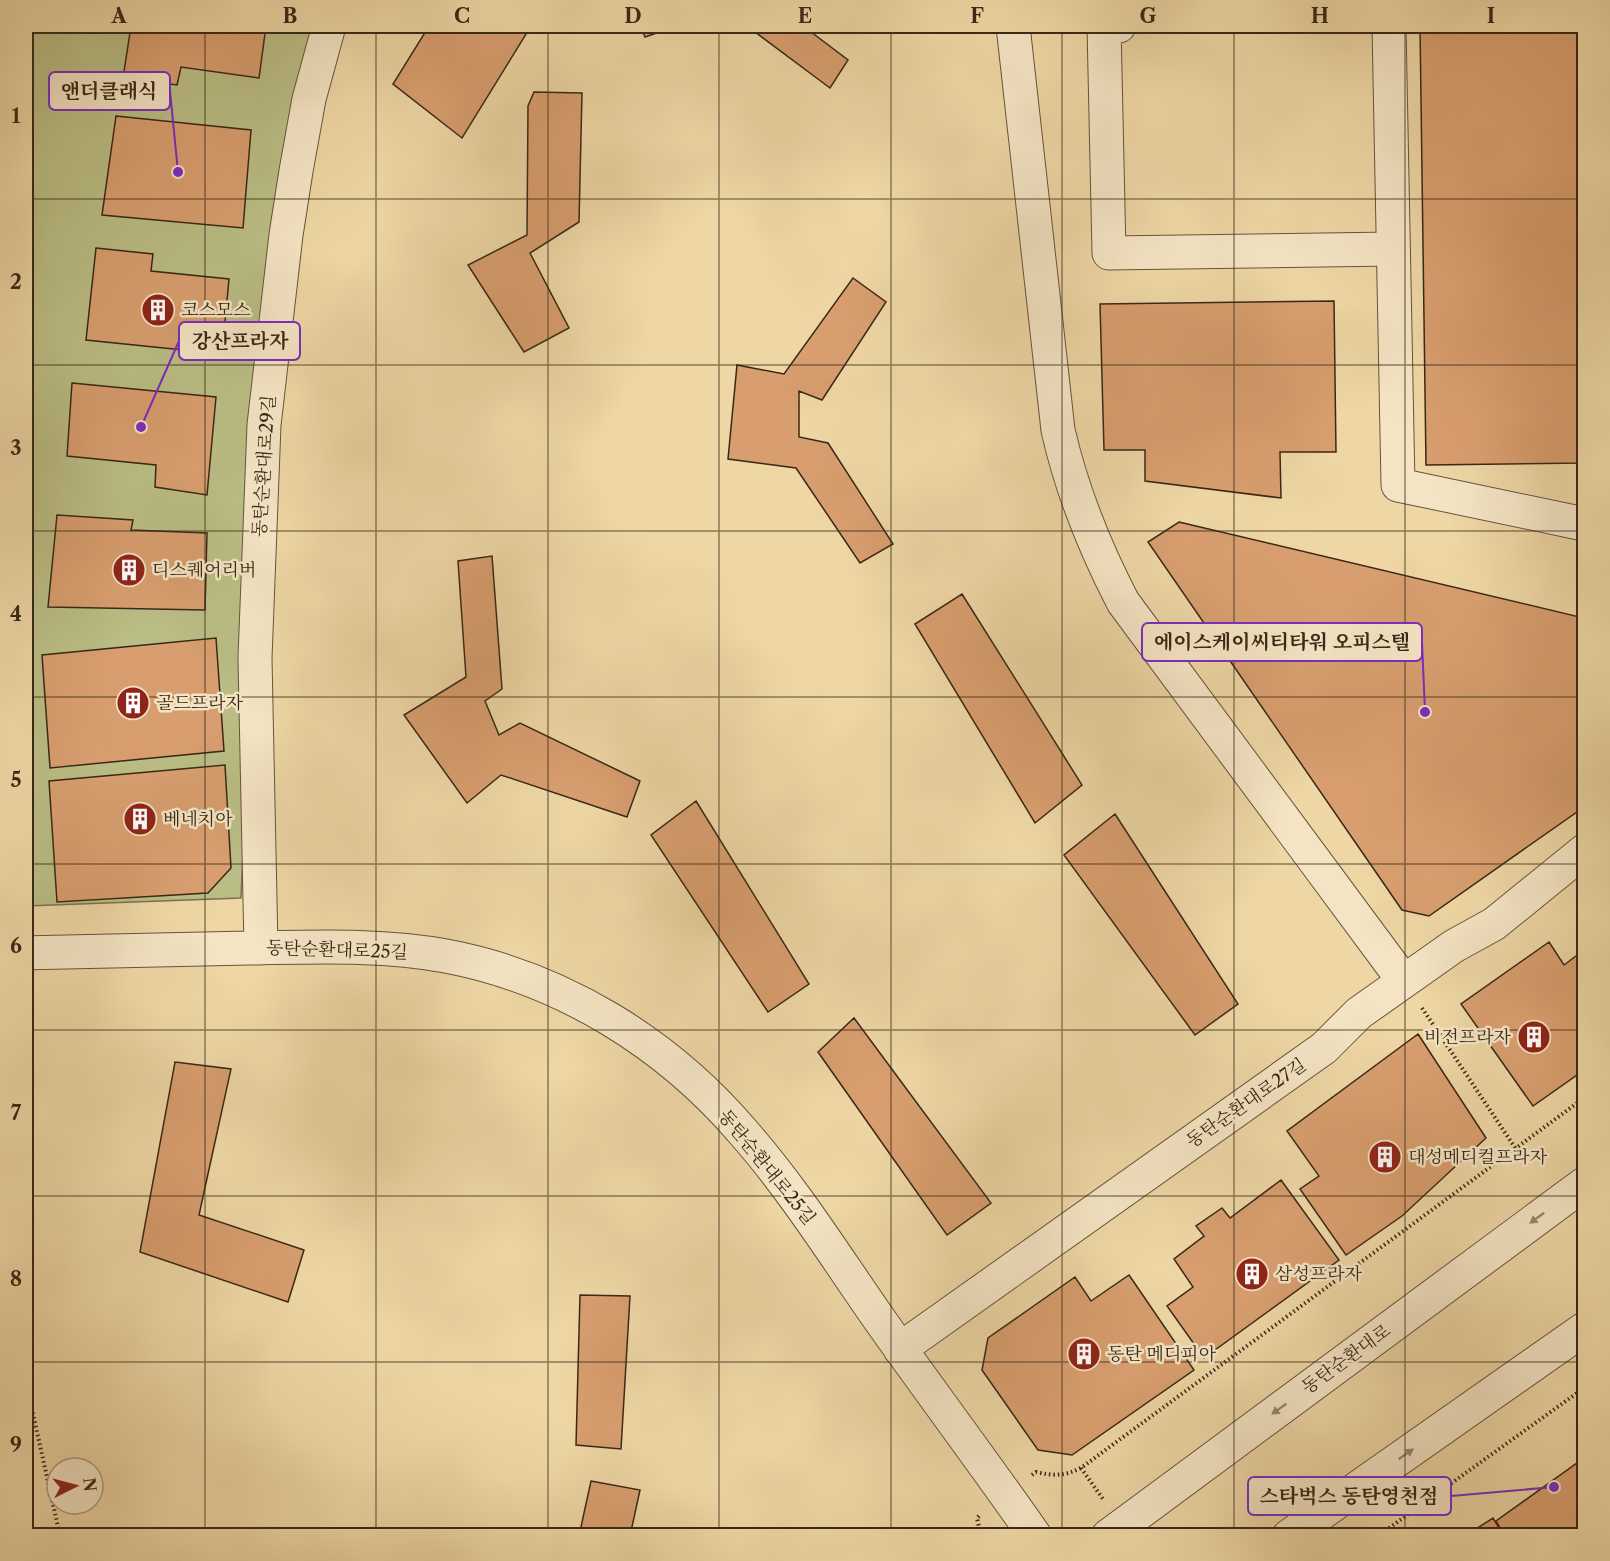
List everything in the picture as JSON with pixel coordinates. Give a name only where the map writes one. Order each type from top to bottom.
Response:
[{"type":"street","name":"동탄순환대로29길","points":[[261,948],[255,658],[264,425],[286,235],[296,171],[309,99],[330,26]]},
{"type":"street","points":[[1013,26],[1058,430],[1068,473],[1098,554],[1123,602],[1403,980]]},
{"type":"street","points":[[1119,26],[1104,26],[1109,253],[1393,249]]},
{"type":"street","points":[[1389,26],[1398,485],[1584,524]]},
{"type":"street","name":"동탄순환대로27길","points":[[900,1349],[1324,1048],[1359,1013],[1454,946],[1494,924],[1584,851]]},
{"type":"street","name":"동탄순환대로25길","points":[[26,953],[324,947],[392,950],[444,956],[481,964],[531,980],[583,1003],[673,1062],[743,1132],[793,1196],[1035,1536]]},
{"type":"street","name":"동탄순환대로","points":[[1108,1536],[1584,1184]]},
{"type":"street","points":[[1289,1536],[1584,1329]]},
{"type":"path","points":[[1403,980],[1516,1150]]},
{"type":"path","points":[[1036,1472],[1058,1476],[1070,1474],[1081,1468],[1584,1098]]},
{"type":"path","points":[[26,1382],[60,1536]]},
{"type":"path","points":[[1378,1536],[1584,1388]]},
{"type":"path","points":[[976,1518],[981,1536]]},
{"type":"green space","points":[[26,26],[313,26],[251,660],[241,898],[26,906]]},
{"type":"building","points":[[131,26],[266,26],[259,78],[181,67],[177,85],[123,78]]},
{"type":"building","points":[[429,26],[531,26],[462,138],[393,84]]},
{"type":"building","points":[[640,26],[677,26],[645,37]]},
{"type":"building","points":[[747,26],[803,26],[848,60],[830,88]]},
{"type":"building","points":[[1420,26],[1584,26],[1584,463],[1426,465]]},
{"type":"building","points":[[534,92],[582,93],[579,222],[530,253],[569,328],[524,352],[468,265],[527,235],[528,106]]},
{"type":"building","points":[[116,116],[251,130],[243,228],[102,215]]},
{"type":"building","name":"코스모스","points":[[96,248],[153,254],[151,271],[229,279],[222,354],[86,340]]},
{"type":"building","points":[[853,278],[886,302],[822,400],[799,391],[799,437],[828,443],[893,544],[860,563],[796,468],[728,459],[737,365],[784,374]]},
{"type":"building","points":[[1334,301],[1336,452],[1280,452],[1281,498],[1145,481],[1145,450],[1104,450],[1100,304]]},
{"type":"building","points":[[72,383],[216,397],[207,495],[155,487],[156,465],[67,456]]},
{"type":"building","name":"디스퀘어리버","points":[[57,515],[133,520],[131,530],[207,533],[205,610],[48,607]]},
{"type":"building","points":[[1179,522],[1584,618],[1584,807],[1429,916],[1402,910],[1148,542]]},
{"type":"building","points":[[492,556],[502,689],[485,701],[499,735],[520,723],[640,781],[627,817],[501,775],[467,803],[404,715],[466,677],[458,561]]},
{"type":"building","points":[[962,594],[1082,785],[1035,823],[915,624]]},
{"type":"building","name":"골드프라자","points":[[216,638],[224,751],[50,768],[42,655]]},
{"type":"building","name":"베네치아","points":[[225,765],[231,868],[208,893],[57,902],[49,781]]},
{"type":"building","points":[[696,801],[809,984],[768,1012],[651,835]]},
{"type":"building","points":[[1115,814],[1238,1004],[1195,1035],[1064,855]]},
{"type":"building","name":"비전프라자","points":[[1549,942],[1564,965],[1584,950],[1584,1070],[1533,1106],[1461,1004]]},
{"type":"building","points":[[854,1018],[991,1203],[947,1235],[818,1052]]},
{"type":"building","name":"대성메디컬프라자","points":[[1418,1034],[1486,1138],[1402,1216],[1346,1255],[1300,1189],[1319,1176],[1287,1131]]},
{"type":"building","points":[[175,1062],[231,1069],[199,1215],[304,1250],[288,1302],[140,1252]]},
{"type":"building","name":"삼성프라자","points":[[1281,1180],[1339,1260],[1204,1358],[1167,1306],[1193,1287],[1174,1259],[1204,1236],[1196,1226],[1222,1208],[1230,1218]]},
{"type":"building","name":"동탄 메디피아","points":[[1129,1275],[1194,1370],[1072,1455],[1038,1450],[982,1370],[988,1338],[1075,1277],[1091,1301]]},
{"type":"building","points":[[580,1295],[630,1296],[621,1449],[576,1445]]},
{"type":"building","points":[[1584,1458],[1584,1536],[1505,1536],[1496,1521]]},
{"type":"building","points":[[591,1481],[640,1490],[630,1536],[579,1536]]},
{"type":"building","points":[[1493,1518],[1504,1536],[1465,1536]]},
{"type":"place","name":"앤더클래식","points":[[178,172]]},
{"type":"place","name":"코스모스","points":[[158,310]]},
{"type":"place","name":"강산프라자","points":[[141,427]]},
{"type":"place","name":"디스퀘어리버","points":[[129,570]]},
{"type":"place","name":"골드프라자","points":[[133,703]]},
{"type":"place","name":"에이스케이씨티타워 오피스텔","points":[[1425,712]]},
{"type":"place","name":"베네치아","points":[[140,819]]},
{"type":"place","name":"비전프라자","points":[[1534,1037]]},
{"type":"place","name":"대성메디컬프라자","points":[[1385,1157]]},
{"type":"place","name":"삼성프라자","points":[[1252,1274]]},
{"type":"place","name":"동탄 메디피아","points":[[1084,1354]]},
{"type":"place","name":"스타벅스 동탄영천점","points":[[1554,1487]]}]
